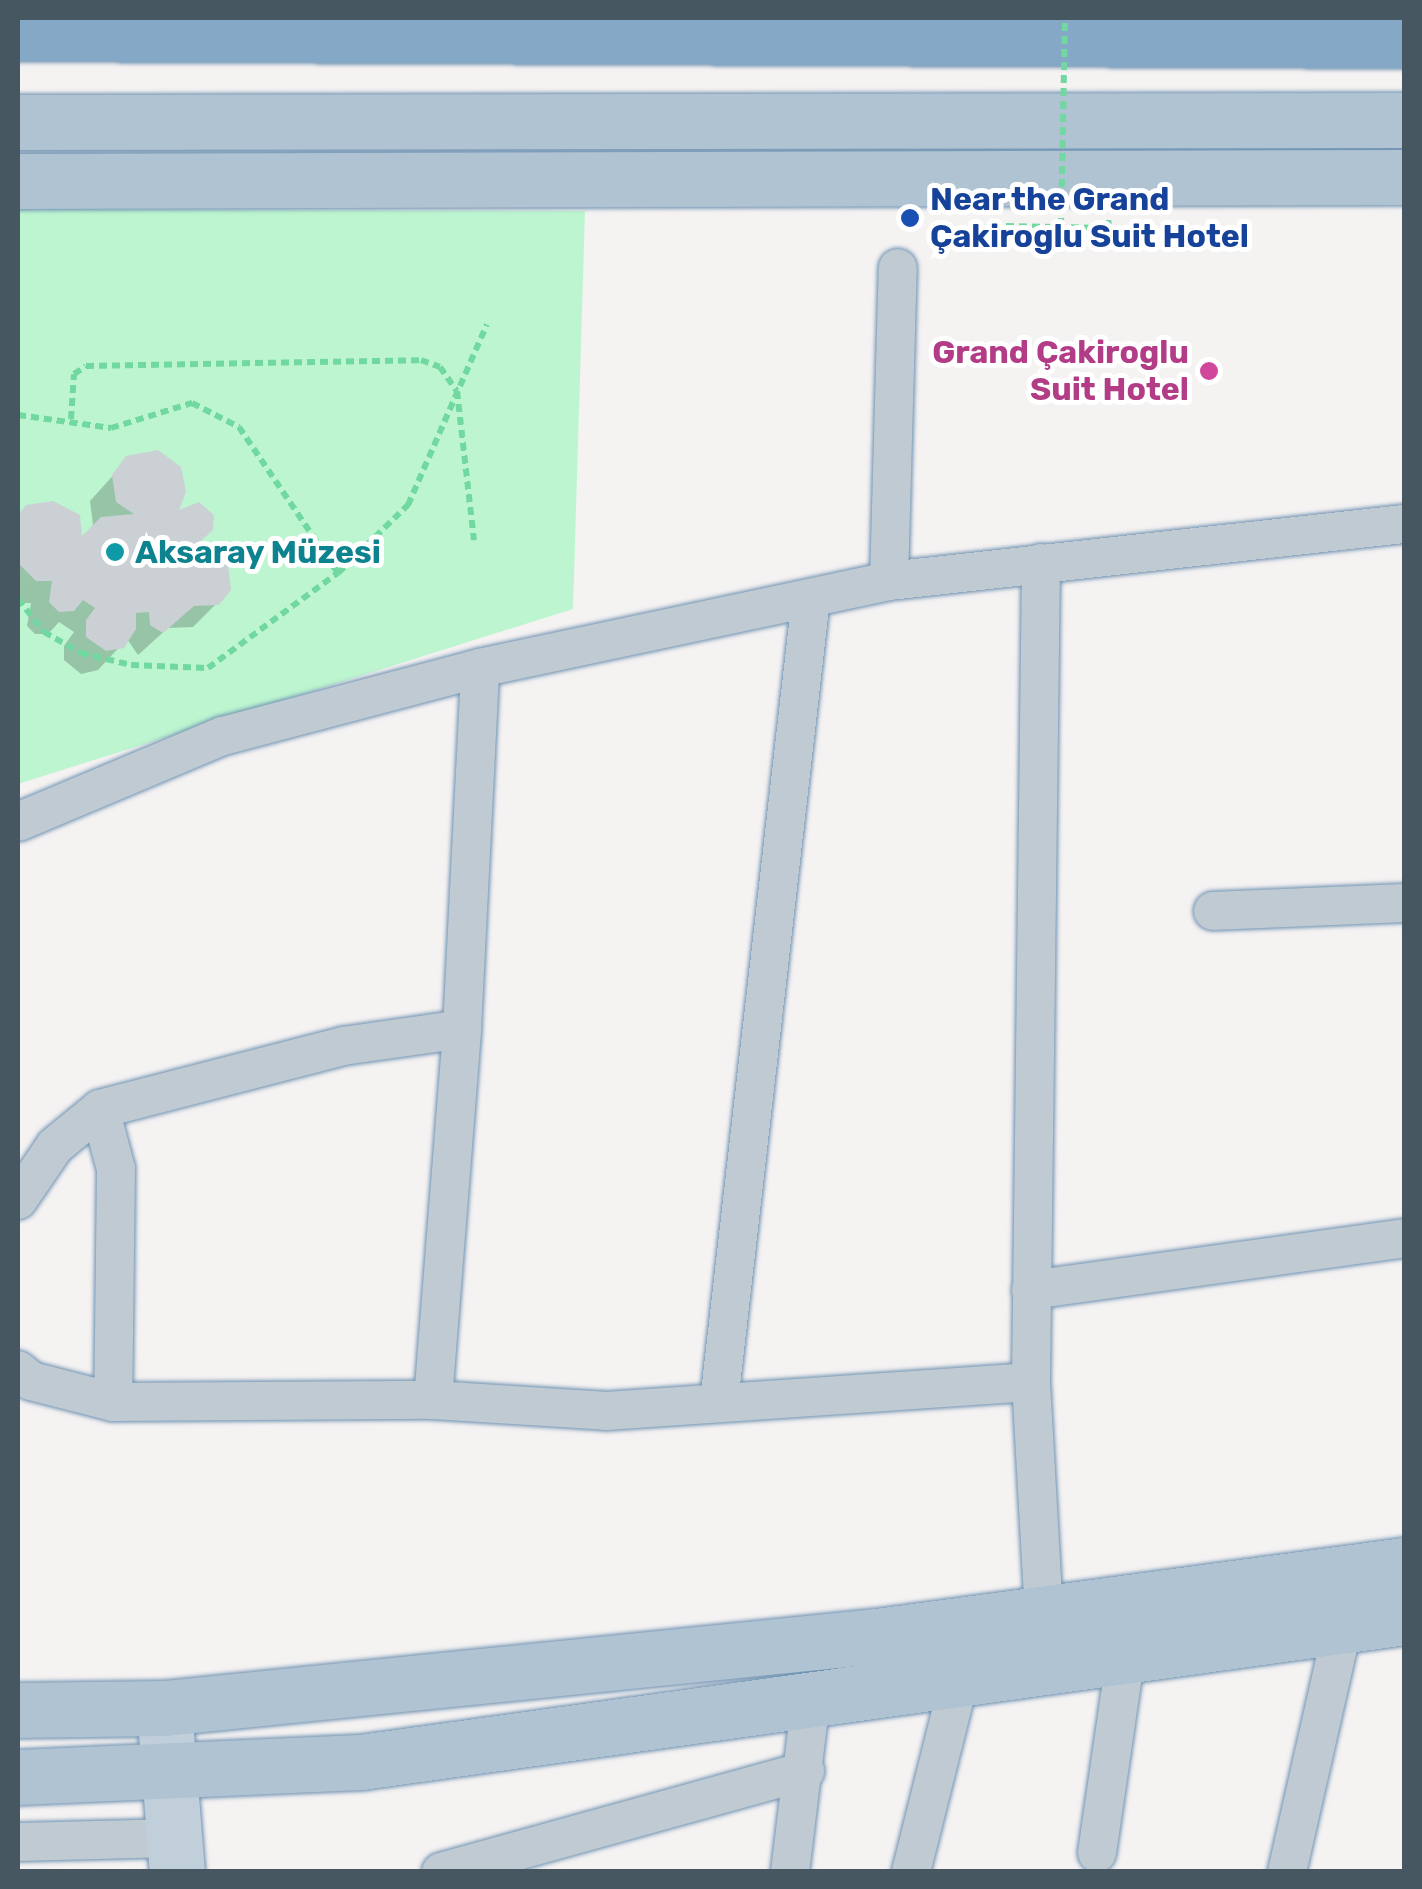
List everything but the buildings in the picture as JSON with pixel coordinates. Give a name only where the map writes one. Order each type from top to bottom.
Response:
[{"type":"highway","points":[[18,32],[1404,40]]},
{"type":"main road","points":[[18,122],[1404,120]]},
{"type":"main road","points":[[18,181],[1404,177]]},
{"type":"main road","points":[[18,1710],[164,1708],[1044,1614],[1404,1565]]},
{"type":"main road","points":[[18,1777],[170,1774],[361,1762],[1404,1617]]},
{"type":"street","points":[[890,581],[898,268]]},
{"type":"street","points":[[18,822],[223,736],[480,668],[890,581],[1404,524]]},
{"type":"street","points":[[1041,563],[1031,1382],[1044,1614]]},
{"type":"street","points":[[719,1402],[811,598]]},
{"type":"street","points":[[433,1400],[462,1029],[480,668]]},
{"type":"street","points":[[1212,912],[1404,904]]},
{"type":"street","points":[[18,1200],[55,1146],[100,1109],[343,1046],[462,1029]]},
{"type":"street","points":[[100,1109],[116,1169],[113,1402]]},
{"type":"street","points":[[1031,1290],[1404,1238]]},
{"type":"street","points":[[18,1370],[31,1380],[113,1402],[433,1400],[606,1411],[1031,1382]]},
{"type":"street","points":[[1287,1872],[1343,1625]]},
{"type":"street","points":[[1097,1853],[1126,1654]]},
{"type":"street","points":[[911,1872],[960,1677]]},
{"type":"street","points":[[790,1872],[812,1698]]},
{"type":"street","points":[[18,1842],[176,1855],[164,1708]]},
{"type":"street","points":[[446,1871],[805,1771]]},
{"type":"path","points":[[1061,226],[1066,18]]},
{"type":"path","points":[[1006,226],[1109,228]]},
{"type":"path","points":[[18,600],[44,632],[81,652],[131,665],[208,668],[338,573],[408,504],[487,324]]},
{"type":"path","points":[[71,419],[74,374],[86,366],[420,360],[440,367],[457,391],[474,540]]},
{"type":"path","points":[[18,415],[71,419],[111,428],[192,403],[238,427],[338,573]]},
{"type":"green space","points":[[18,209],[585,211],[573,609],[18,784]]},
{"type":"place","name":"Near the Grand Çakiroglu Suit Hotel","points":[[910,218]]},
{"type":"place","name":"Grand Çakiroglu Suit Hotel","points":[[1209,371]]},
{"type":"place","name":"Aksaray Müzesi","points":[[115,552]]}]
